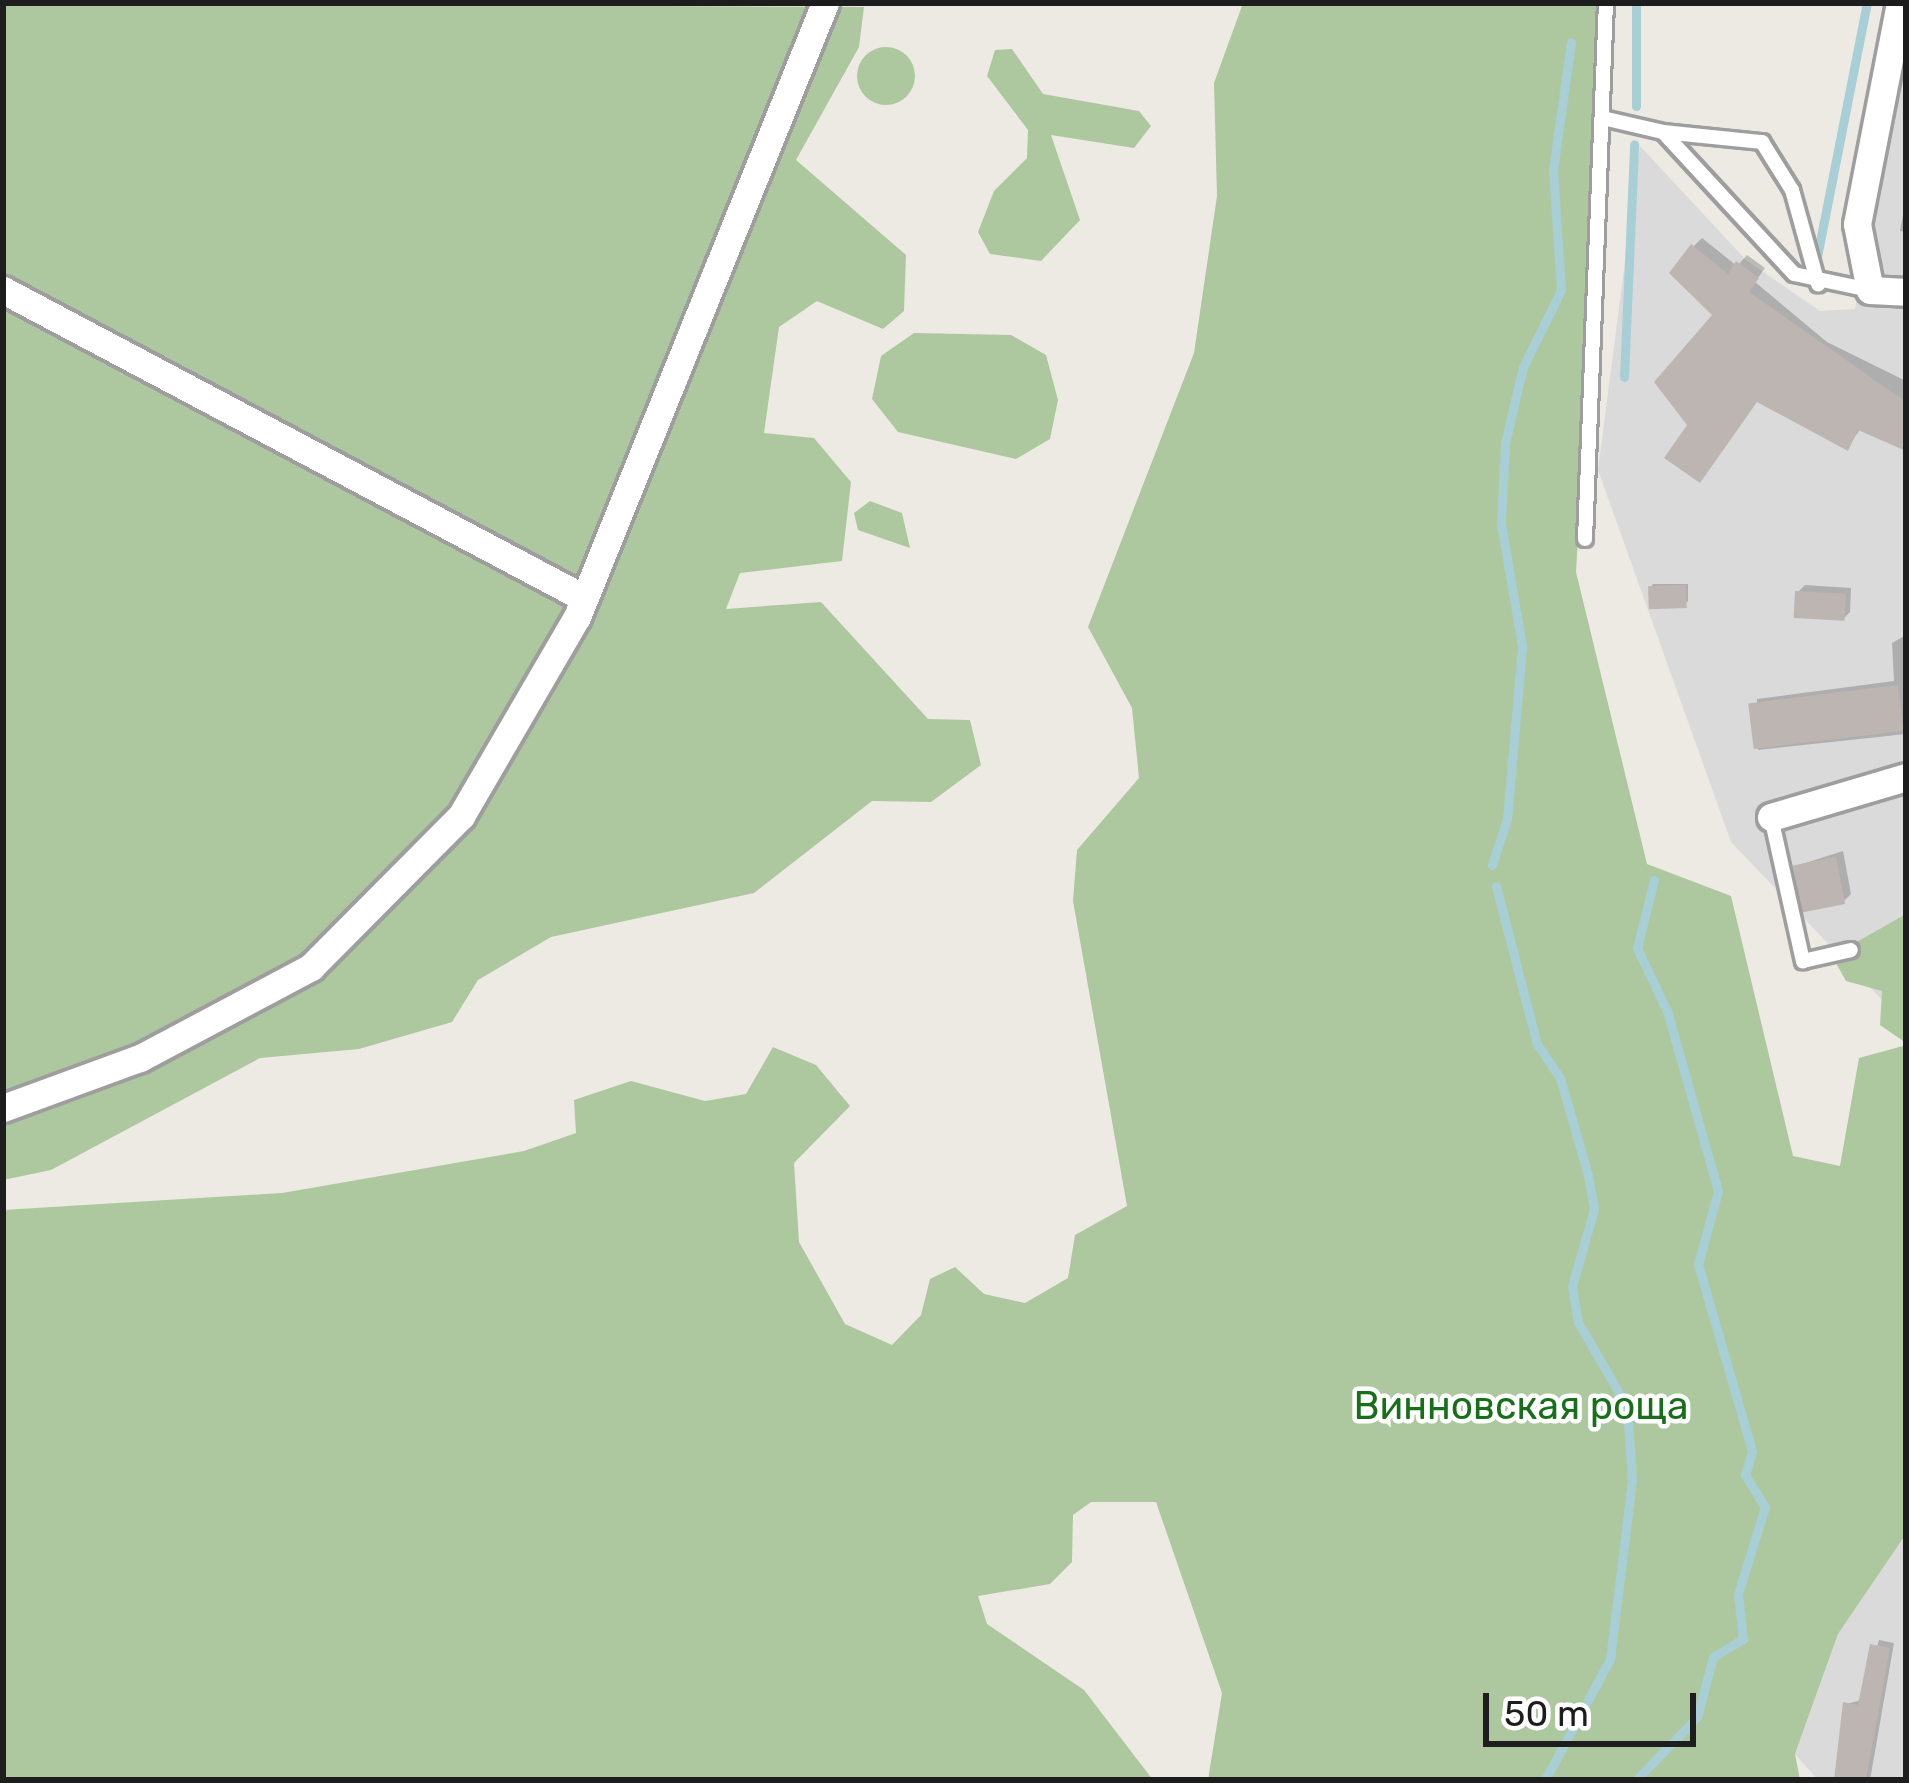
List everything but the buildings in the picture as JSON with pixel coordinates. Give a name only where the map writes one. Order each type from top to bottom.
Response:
[{"type":"street","points":[[3,1108],[140,1058],[311,968],[461,816],[582,597],[825,3]]},
{"type":"street","points":[[1900,3],[1857,224],[1870,290],[1906,292]]},
{"type":"street","points":[[3,290],[582,597]]},
{"type":"street","points":[[1771,818],[1906,777]]},
{"type":"lane","points":[[1585,539],[1607,119],[1606,3]]},
{"type":"lane","points":[[1607,119],[1663,132],[1762,142],[1792,190],[1818,284]]},
{"type":"lane","points":[[1663,132],[1766,252],[1818,284],[1870,290]]},
{"type":"lane","points":[[1771,818],[1803,961],[1851,950]]},
{"type":"shaded area","points":[[1906,46],[1906,1025],[1731,842],[1598,470],[1640,146],[1746,260],[1820,311],[1855,309]]},
{"type":"shaded area","points":[[1906,1534],[1906,1780],[1818,1780],[1795,1754],[1838,1634]]},
{"type":"green space","points":[[3,3],[864,7],[859,47],[796,160],[906,255],[904,311],[883,329],[817,301],[779,327],[764,433],[814,438],[851,482],[842,561],[740,573],[726,609],[821,602],[928,719],[970,720],[981,765],[931,802],[872,801],[754,893],[551,937],[478,980],[452,1022],[359,1049],[260,1058],[51,1170],[3,1180]]},
{"type":"green space","name":"Винновская роща","points":[[1243,3],[1610,3],[1576,572],[1647,864],[1731,896],[1793,1156],[1840,1166],[1859,1058],[1903,1046],[1906,1064],[1906,1534],[1838,1634],[1795,1754],[1800,1780],[1208,1780],[1222,1693],[1156,1502],[1091,1502],[1073,1515],[1072,1562],[1050,1584],[978,1596],[987,1624],[1084,1690],[1153,1780],[3,1780],[3,1210],[282,1193],[524,1151],[576,1133],[574,1100],[631,1081],[705,1101],[746,1094],[773,1047],[816,1065],[850,1106],[794,1163],[799,1242],[845,1324],[892,1345],[921,1315],[930,1279],[955,1267],[984,1294],[1025,1303],[1068,1278],[1075,1235],[1127,1206],[1073,901],[1077,850],[1139,778],[1132,708],[1088,627],[1194,353],[1217,196],[1214,83]]},
{"type":"green space","points":[[886,47],[907,55],[915,76],[907,97],[886,105],[865,97],[857,76],[865,55]]},
{"type":"green space","points":[[1012,49],[1043,94],[1139,111],[1151,126],[1134,148],[1051,135],[1080,220],[1041,261],[990,254],[978,232],[994,191],[1027,158],[1028,130],[987,76],[995,50]]},
{"type":"green space","points":[[914,333],[1011,335],[1046,355],[1058,400],[1050,439],[1016,459],[898,432],[872,399],[881,356]]},
{"type":"green space","points":[[870,501],[902,513],[910,548],[858,530],[854,513]]},
{"type":"green space","points":[[1906,914],[1906,1043],[1880,1025],[1882,991],[1846,981],[1832,956]]},
{"type":"waterway","points":[[1636,3],[1636,106]]},
{"type":"waterway","points":[[1817,257],[1867,3]]},
{"type":"waterway","points":[[1492,865],[1507,819],[1522,646],[1501,523],[1505,443],[1523,367],[1561,290],[1553,170],[1571,42]]},
{"type":"waterway","points":[[1624,377],[1634,144]]},
{"type":"waterway","points":[[1636,1780],[1697,1717],[1713,1657],[1743,1639],[1738,1594],[1765,1507],[1745,1475],[1752,1451],[1698,1264],[1718,1191],[1667,1011],[1637,948],[1654,880]]},
{"type":"waterway","points":[[1496,886],[1537,1044],[1560,1078],[1588,1175],[1594,1209],[1572,1286],[1578,1322],[1627,1407],[1632,1480],[1610,1659],[1545,1780]]}]
